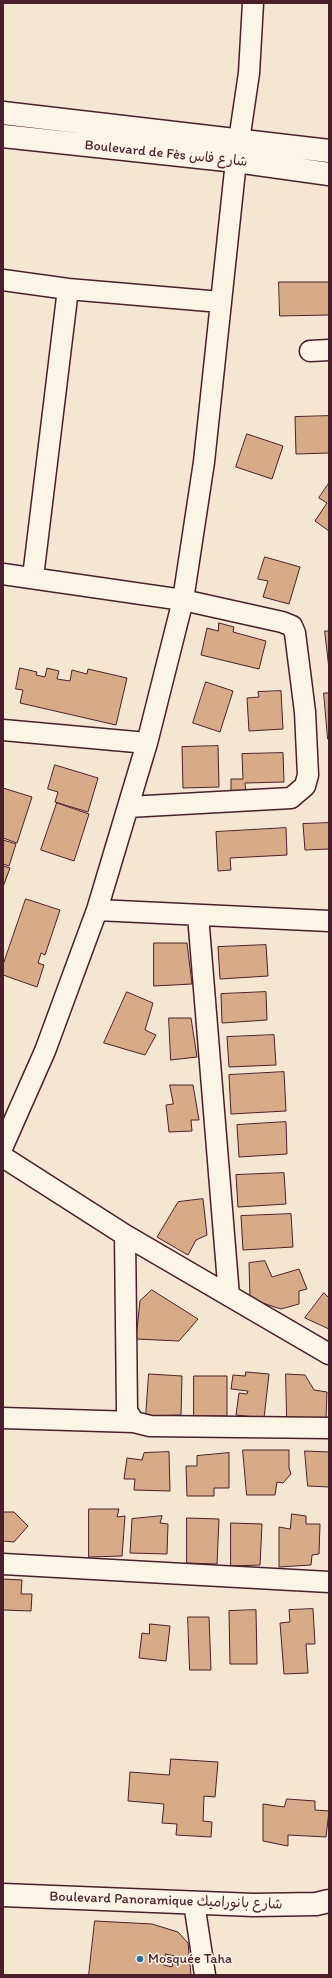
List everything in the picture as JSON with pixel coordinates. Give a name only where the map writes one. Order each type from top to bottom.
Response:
[{"type":"main road","name":"Boulevard de Fès شارع فاس","points":[[3,113],[239,139],[329,151]]},
{"type":"main road","name":"Boulevard de Fès شارع فاس","points":[[3,136],[236,161],[329,174]]},
{"type":"main road","name":"Boulevard Panoramique شارع بانوراميك","points":[[3,1895],[254,1905],[316,1904],[329,1902]]},
{"type":"street","points":[[3,1146],[45,1051],[97,910],[147,743],[183,600],[204,462],[236,161],[249,73],[253,3]]},
{"type":"street","points":[[3,280],[68,289],[221,302]]},
{"type":"street","points":[[33,577],[68,289]]},
{"type":"street","points":[[3,574],[33,577],[183,600],[282,622],[292,626],[295,633],[305,712],[308,776],[305,786],[291,798],[128,807]]},
{"type":"street","points":[[3,730],[147,743]]},
{"type":"street","points":[[97,910],[329,921]]},
{"type":"street","points":[[198,915],[229,1296]]},
{"type":"street","points":[[3,1157],[125,1234],[329,1354]]},
{"type":"street","points":[[125,1234],[127,1411],[134,1422]]},
{"type":"street","points":[[3,1418],[134,1422],[150,1426],[329,1428]]},
{"type":"street","points":[[3,1564],[329,1582]]},
{"type":"street","points":[[194,1903],[206,1975]]},
{"type":"building","points":[[279,282],[329,282],[329,315],[280,316]]},
{"type":"building","points":[[329,416],[329,453],[296,454],[295,417]]},
{"type":"building","points":[[247,434],[283,446],[272,479],[236,467]]},
{"type":"building","points":[[329,483],[329,531],[315,521],[327,503],[319,498]]},
{"type":"building","points":[[265,557],[300,567],[289,604],[263,597],[268,581],[258,579]]},
{"type":"building","points":[[219,623],[234,627],[233,632],[266,641],[259,669],[201,655],[207,628],[218,631]]},
{"type":"building","points":[[325,631],[329,631],[329,668]]},
{"type":"building","points":[[20,668],[37,672],[36,675],[45,677],[47,668],[59,671],[57,679],[70,681],[72,670],[87,674],[88,669],[127,678],[116,725],[20,703],[23,690],[16,689]]},
{"type":"building","points":[[206,682],[233,691],[220,732],[193,723]]},
{"type":"building","points":[[281,691],[283,729],[249,731],[247,698],[259,697],[258,692]]},
{"type":"building","points":[[324,693],[329,693],[329,739],[328,739]]},
{"type":"building","points":[[218,746],[219,787],[183,788],[182,747]]},
{"type":"building","points":[[283,753],[284,782],[245,783],[246,794],[231,794],[231,779],[243,779],[242,754]]},
{"type":"building","points":[[55,765],[98,778],[88,812],[55,802],[58,792],[48,789]]},
{"type":"building","points":[[3,788],[32,797],[17,843],[3,838]]},
{"type":"building","points":[[57,803],[89,814],[74,861],[41,850]]},
{"type":"building","points":[[329,823],[329,849],[305,850],[303,824]]},
{"type":"building","points":[[286,828],[287,855],[230,858],[231,870],[218,871],[216,832]]},
{"type":"building","points":[[3,840],[16,844],[9,866],[3,864]]},
{"type":"building","points":[[3,866],[10,868],[3,887]]},
{"type":"building","points":[[26,899],[60,910],[45,955],[41,953],[38,963],[44,965],[37,987],[3,975],[3,965]]},
{"type":"building","points":[[154,943],[187,943],[192,984],[154,986]]},
{"type":"building","points":[[266,945],[268,976],[220,979],[218,947]]},
{"type":"building","points":[[127,992],[153,1003],[145,1030],[156,1035],[145,1055],[104,1043]]},
{"type":"building","points":[[266,992],[267,1020],[222,1023],[221,994]]},
{"type":"building","points":[[169,1018],[191,1018],[197,1057],[171,1060]]},
{"type":"building","points":[[274,1035],[276,1065],[229,1067],[227,1037]]},
{"type":"building","points":[[284,1072],[286,1111],[231,1114],[229,1075]]},
{"type":"building","points":[[170,1085],[193,1085],[199,1120],[191,1120],[192,1131],[169,1132],[166,1105],[173,1104]]},
{"type":"building","points":[[286,1122],[287,1154],[239,1157],[237,1125]]},
{"type":"building","points":[[284,1173],[286,1204],[238,1207],[236,1175]]},
{"type":"building","points":[[203,1199],[207,1235],[196,1240],[188,1255],[157,1237],[178,1202]]},
{"type":"building","points":[[291,1214],[293,1247],[243,1250],[241,1216]]},
{"type":"building","points":[[265,1261],[272,1277],[299,1269],[307,1289],[299,1291],[299,1304],[281,1309],[250,1299],[249,1263]]},
{"type":"building","points":[[152,1290],[198,1319],[179,1341],[136,1339],[140,1301]]},
{"type":"building","points":[[324,1293],[329,1298],[329,1329],[305,1318]]},
{"type":"building","points":[[246,1372],[269,1374],[264,1418],[236,1415],[239,1393],[247,1394],[248,1391],[231,1389],[233,1375],[245,1376]]},
{"type":"building","points":[[149,1374],[182,1376],[181,1415],[146,1416]]},
{"type":"building","points":[[286,1374],[305,1375],[314,1390],[327,1392],[326,1419],[287,1418]]},
{"type":"building","points":[[194,1376],[227,1376],[227,1416],[194,1416]]},
{"type":"building","points":[[243,1450],[289,1450],[289,1468],[291,1474],[283,1483],[277,1482],[275,1495],[247,1495]]},
{"type":"building","points":[[305,1451],[329,1452],[329,1487],[308,1486]]},
{"type":"building","points":[[169,1452],[170,1491],[134,1490],[135,1479],[124,1479],[127,1458],[142,1460],[144,1453]]},
{"type":"building","points":[[229,1453],[229,1488],[214,1488],[214,1496],[187,1496],[186,1466],[197,1466],[197,1456]]},
{"type":"building","points":[[89,1509],[119,1509],[117,1517],[125,1516],[122,1556],[89,1557]]},
{"type":"building","points":[[3,1512],[14,1512],[28,1526],[14,1542],[3,1541]]},
{"type":"building","points":[[292,1514],[306,1516],[306,1524],[320,1524],[319,1554],[312,1555],[311,1565],[279,1567],[279,1527],[290,1529]]},
{"type":"building","points":[[162,1516],[160,1523],[168,1524],[167,1554],[130,1553],[132,1519]]},
{"type":"building","points":[[187,1518],[219,1519],[217,1564],[187,1563]]},
{"type":"building","points":[[231,1523],[262,1524],[260,1565],[231,1566]]},
{"type":"building","points":[[3,1579],[22,1580],[21,1594],[32,1594],[31,1611],[3,1610]]},
{"type":"building","points":[[313,1609],[315,1644],[306,1644],[308,1673],[284,1674],[280,1623],[290,1622],[289,1610]]},
{"type":"building","points":[[256,1610],[257,1664],[230,1664],[229,1611]]},
{"type":"building","points":[[188,1617],[209,1617],[211,1670],[190,1670]]},
{"type":"building","points":[[150,1624],[170,1626],[166,1661],[139,1658],[142,1633],[149,1634]]},
{"type":"building","points":[[171,1759],[218,1762],[215,1797],[204,1796],[203,1821],[212,1822],[211,1837],[176,1835],[177,1824],[162,1823],[164,1804],[128,1801],[130,1772],[169,1775]]},
{"type":"building","points":[[287,1799],[315,1801],[315,1810],[329,1811],[326,1837],[288,1835],[288,1846],[263,1841],[263,1804],[284,1807]]},
{"type":"building","name":"Mosquée Taha","points":[[95,1921],[152,1924],[178,1932],[188,1943],[191,1975],[89,1975]]},
{"type":"building","points":[[166,1954],[174,1956],[172,1967],[164,1965]]},
{"type":"place","name":"Mosquée Taha","points":[[140,1959]]}]
